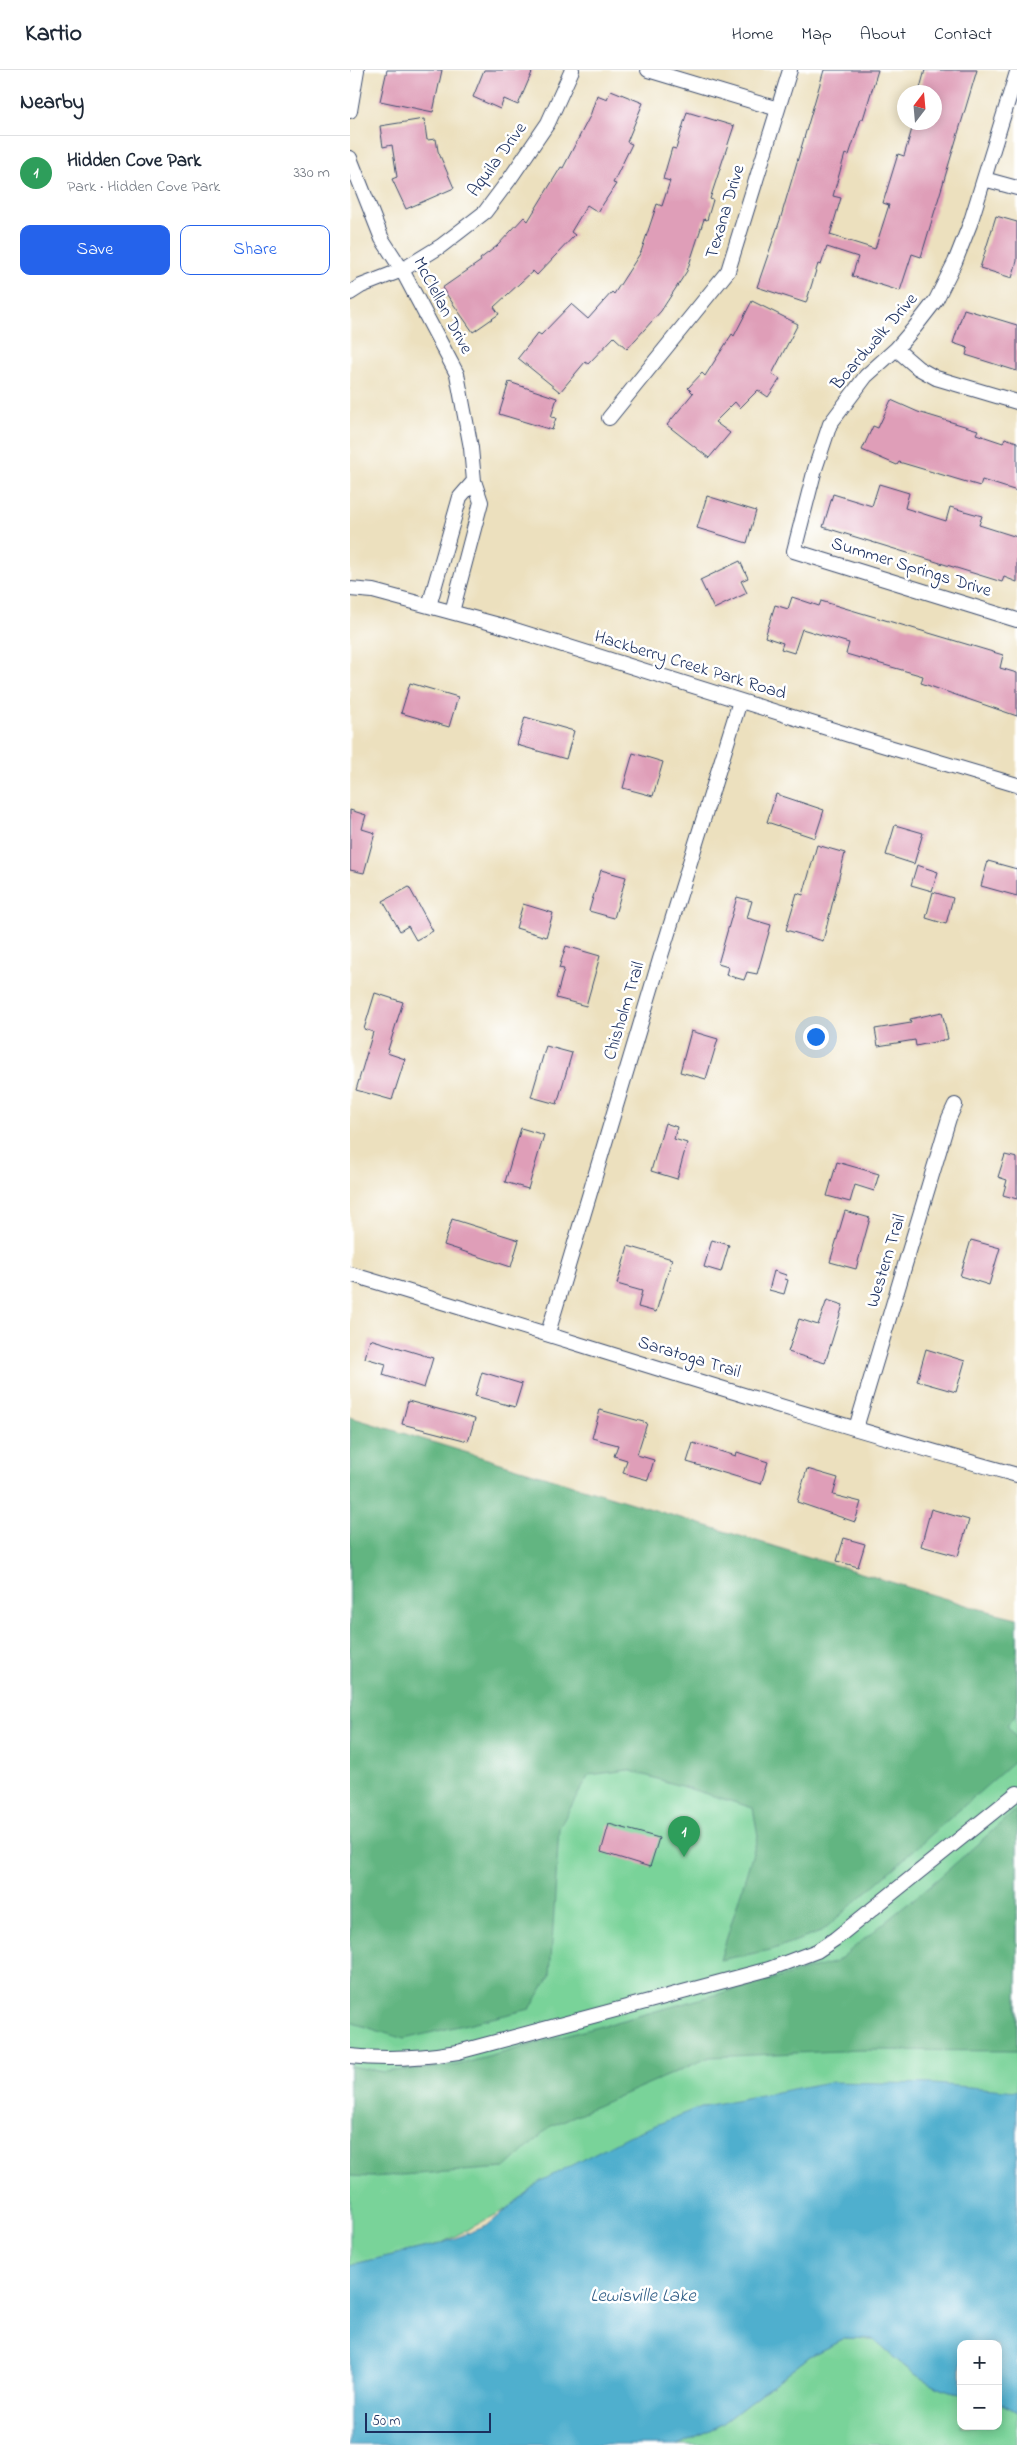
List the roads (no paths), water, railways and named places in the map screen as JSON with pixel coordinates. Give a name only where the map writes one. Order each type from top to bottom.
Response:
[{"type":"street","points":[[350,111],[357,70]]},
{"type":"street","name":"Aquila Drive","points":[[350,293],[361,286],[402,270],[441,246],[485,212],[548,123],[572,70]]},
{"type":"street","points":[[648,70],[778,109]]},
{"type":"street","name":"Texana Drive","points":[[609,418],[728,271],[790,70]]},
{"type":"street","name":"Boardwalk Drive","points":[[794,552],[815,469],[830,424],[866,376],[896,349],[936,300],[970,224],[1017,72]]},
{"type":"street","name":"McClellan Drive","points":[[350,158],[382,239],[402,270],[457,374],[471,448],[474,481],[481,502],[452,612]]},
{"type":"street","points":[[984,178],[1017,188]]},
{"type":"street","points":[[896,349],[918,368],[936,378],[1017,402]]},
{"type":"street","points":[[429,606],[460,496],[474,481]]},
{"type":"street","points":[[455,513],[477,520]]},
{"type":"street","name":"Summer Springs Drive","points":[[794,552],[1017,620]]},
{"type":"street","name":"Hackberry Creek Park Road","points":[[350,589],[373,591],[452,612],[1017,785]]},
{"type":"street","name":"Chisholm Trail","points":[[548,1333],[651,986],[740,701]]},
{"type":"street","name":"Western Trail","points":[[856,1428],[949,1118],[955,1105]]},
{"type":"street","name":"Saratoga Trail","points":[[350,1274],[856,1428],[888,1440],[1017,1475]]},
{"type":"street","points":[[350,2056],[380,2060],[412,2059],[458,2052],[769,1969],[817,1952],[1017,1793]]},
{"type":"water","name":"Lewisville Lake","points":[[829,2082],[933,2084],[1017,2091],[1017,2412],[1002,2403],[1002,2340],[957,2340],[957,2392],[936,2386],[924,2380],[873,2339],[846,2338],[810,2356],[722,2424],[678,2445],[350,2445],[350,2265],[440,2244],[487,2226],[539,2182],[628,2136],[704,2106]]},
{"type":"place","name":"Hidden Cove Park","points":[[684,1857]]}]
